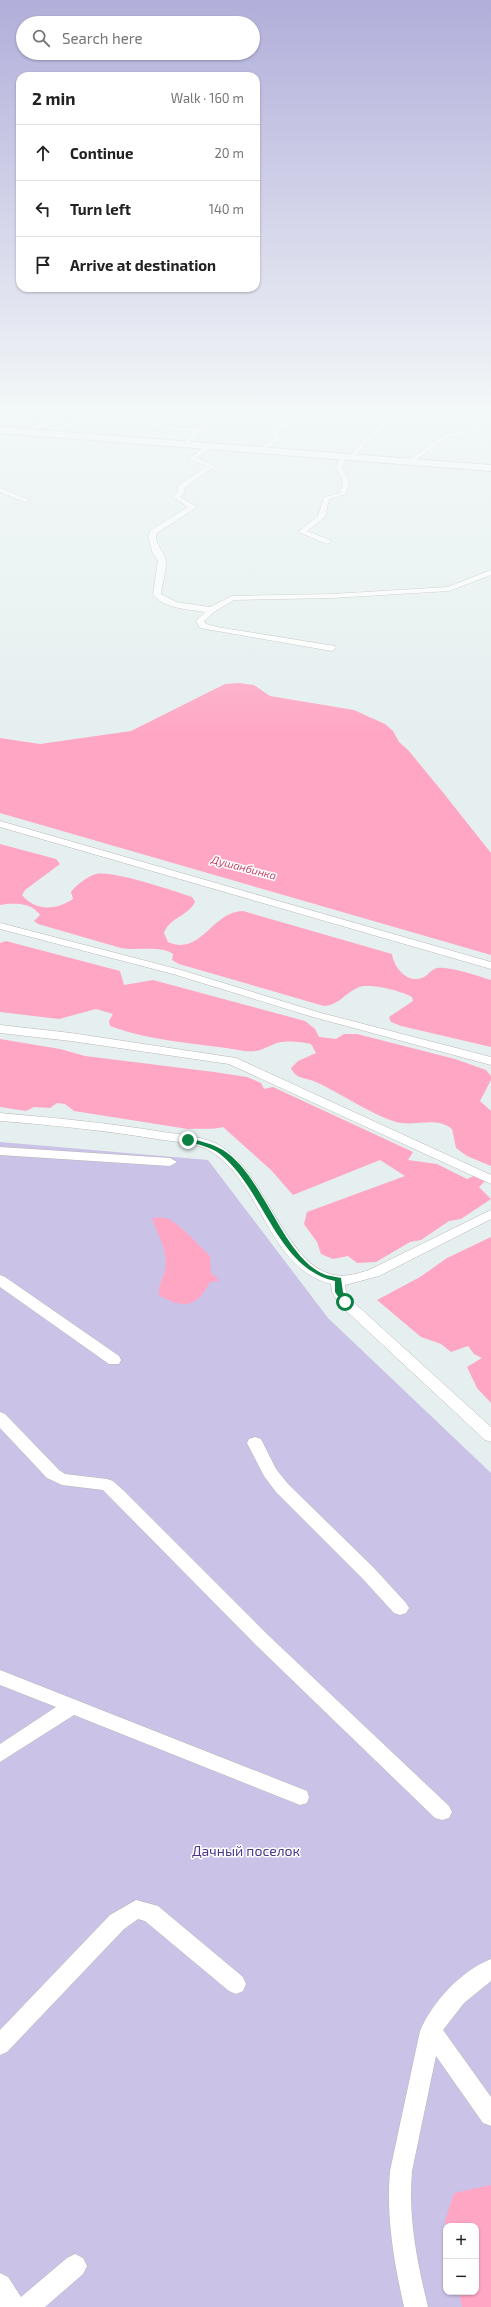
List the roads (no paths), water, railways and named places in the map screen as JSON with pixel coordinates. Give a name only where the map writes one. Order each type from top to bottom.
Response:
[{"type":"street","points":[[173,519],[159,527],[152,537],[156,551],[162,562],[157,594],[159,597],[171,603],[211,610]]},
{"type":"street","points":[[319,519],[302,532],[327,542]]},
{"type":"street","points":[[332,648],[203,626],[200,621],[211,610],[228,599],[332,596],[449,590],[491,572]]},
{"type":"street","points":[[0,824],[491,966]]},
{"type":"street","points":[[0,926],[177,972],[317,1015],[491,1061]]},
{"type":"street","points":[[0,1029],[71,1037],[232,1061],[491,1180]]},
{"type":"street","points":[[0,1117],[60,1121],[149,1134],[208,1145],[222,1152],[249,1181],[285,1240],[308,1268],[323,1277],[338,1280],[357,1280],[374,1274],[491,1214]]},
{"type":"street","points":[[0,1151],[170,1162]]},
{"type":"street","points":[[0,1280],[114,1360]]},
{"type":"street","points":[[338,1280],[339,1292],[345,1302],[491,1436]]},
{"type":"street","points":[[0,1418],[53,1474],[62,1480],[106,1485],[118,1495],[139,1514],[269,1647],[442,1812]]},
{"type":"street","points":[[255,1443],[270,1472],[282,1488],[368,1573],[400,1608]]},
{"type":"street","points":[[0,1677],[71,1707],[300,1797]]},
{"type":"street","points":[[0,1754],[71,1707]]},
{"type":"street","points":[[0,2045],[117,1922],[136,1909],[151,1913],[236,1984]]},
{"type":"street","points":[[416,2307],[400,2234],[398,2193],[401,2171],[431,2031],[438,2016],[452,2000],[491,1970]]},
{"type":"street","points":[[431,2031],[491,2115]]},
{"type":"street","points":[[27,2307],[74,2266]]},
{"type":"street","points":[[0,2285],[14,2307]]},
{"type":"water","name":"Душанбинка","points":[[239,683],[254,685],[270,696],[354,710],[385,724],[393,731],[399,742],[408,750],[491,853],[491,955],[0,813],[0,738],[40,744],[131,731],[225,684]]},
{"type":"water","points":[[0,844],[56,859],[60,864],[25,890],[22,895],[28,901],[40,907],[53,907],[67,903],[73,899],[71,892],[73,889],[82,881],[93,875],[116,875],[192,897],[195,902],[192,907],[174,920],[164,933],[168,942],[179,945],[189,943],[198,939],[223,918],[232,913],[243,911],[392,954],[399,970],[407,977],[413,979],[424,977],[432,970],[437,968],[449,968],[491,980],[491,1047],[401,1026],[391,1022],[389,1017],[413,1001],[412,997],[393,990],[362,986],[352,990],[334,1004],[324,1006],[179,964],[172,960],[173,954],[168,951],[121,948],[38,924],[34,921],[40,915],[32,908],[22,904],[0,905]]},
{"type":"water","points":[[6,941],[120,971],[124,985],[153,980],[305,1021],[315,1029],[319,1037],[336,1039],[344,1034],[357,1034],[455,1059],[486,1070],[491,1076],[491,1080],[480,1101],[491,1111],[491,1166],[467,1156],[456,1148],[452,1129],[446,1125],[432,1122],[396,1122],[366,1109],[312,1080],[296,1075],[291,1068],[298,1061],[316,1053],[311,1044],[285,1042],[277,1043],[259,1050],[244,1051],[142,1036],[110,1026],[109,1021],[113,1014],[96,1009],[59,1019],[0,1012],[0,943]]},
{"type":"water","points":[[0,1039],[60,1049],[85,1056],[247,1077],[261,1083],[264,1089],[273,1087],[413,1152],[408,1160],[437,1164],[467,1179],[476,1175],[485,1181],[479,1187],[491,1199],[461,1219],[449,1221],[421,1240],[410,1242],[376,1262],[357,1263],[348,1256],[333,1259],[321,1254],[317,1242],[304,1224],[307,1212],[405,1176],[380,1160],[293,1195],[271,1170],[223,1127],[210,1129],[188,1129],[74,1111],[65,1104],[57,1103],[50,1108],[34,1107],[26,1111],[0,1107]]},
{"type":"water","points":[[152,1218],[165,1218],[170,1220],[188,1234],[210,1256],[211,1273],[220,1281],[210,1282],[200,1297],[188,1304],[175,1303],[159,1295],[160,1285],[165,1270],[166,1256]]},
{"type":"water","points":[[491,1237],[491,1403],[477,1388],[467,1367],[482,1358],[474,1354],[468,1346],[451,1352],[441,1344],[421,1337],[377,1300],[420,1277],[447,1258]]},
{"type":"water","points":[[491,2185],[491,2307],[462,2307],[460,2295],[479,2295],[479,2223],[445,2223],[454,2193]]},
{"type":"park label","name":"Дачный поселок","points":[[246,1850]]}]
